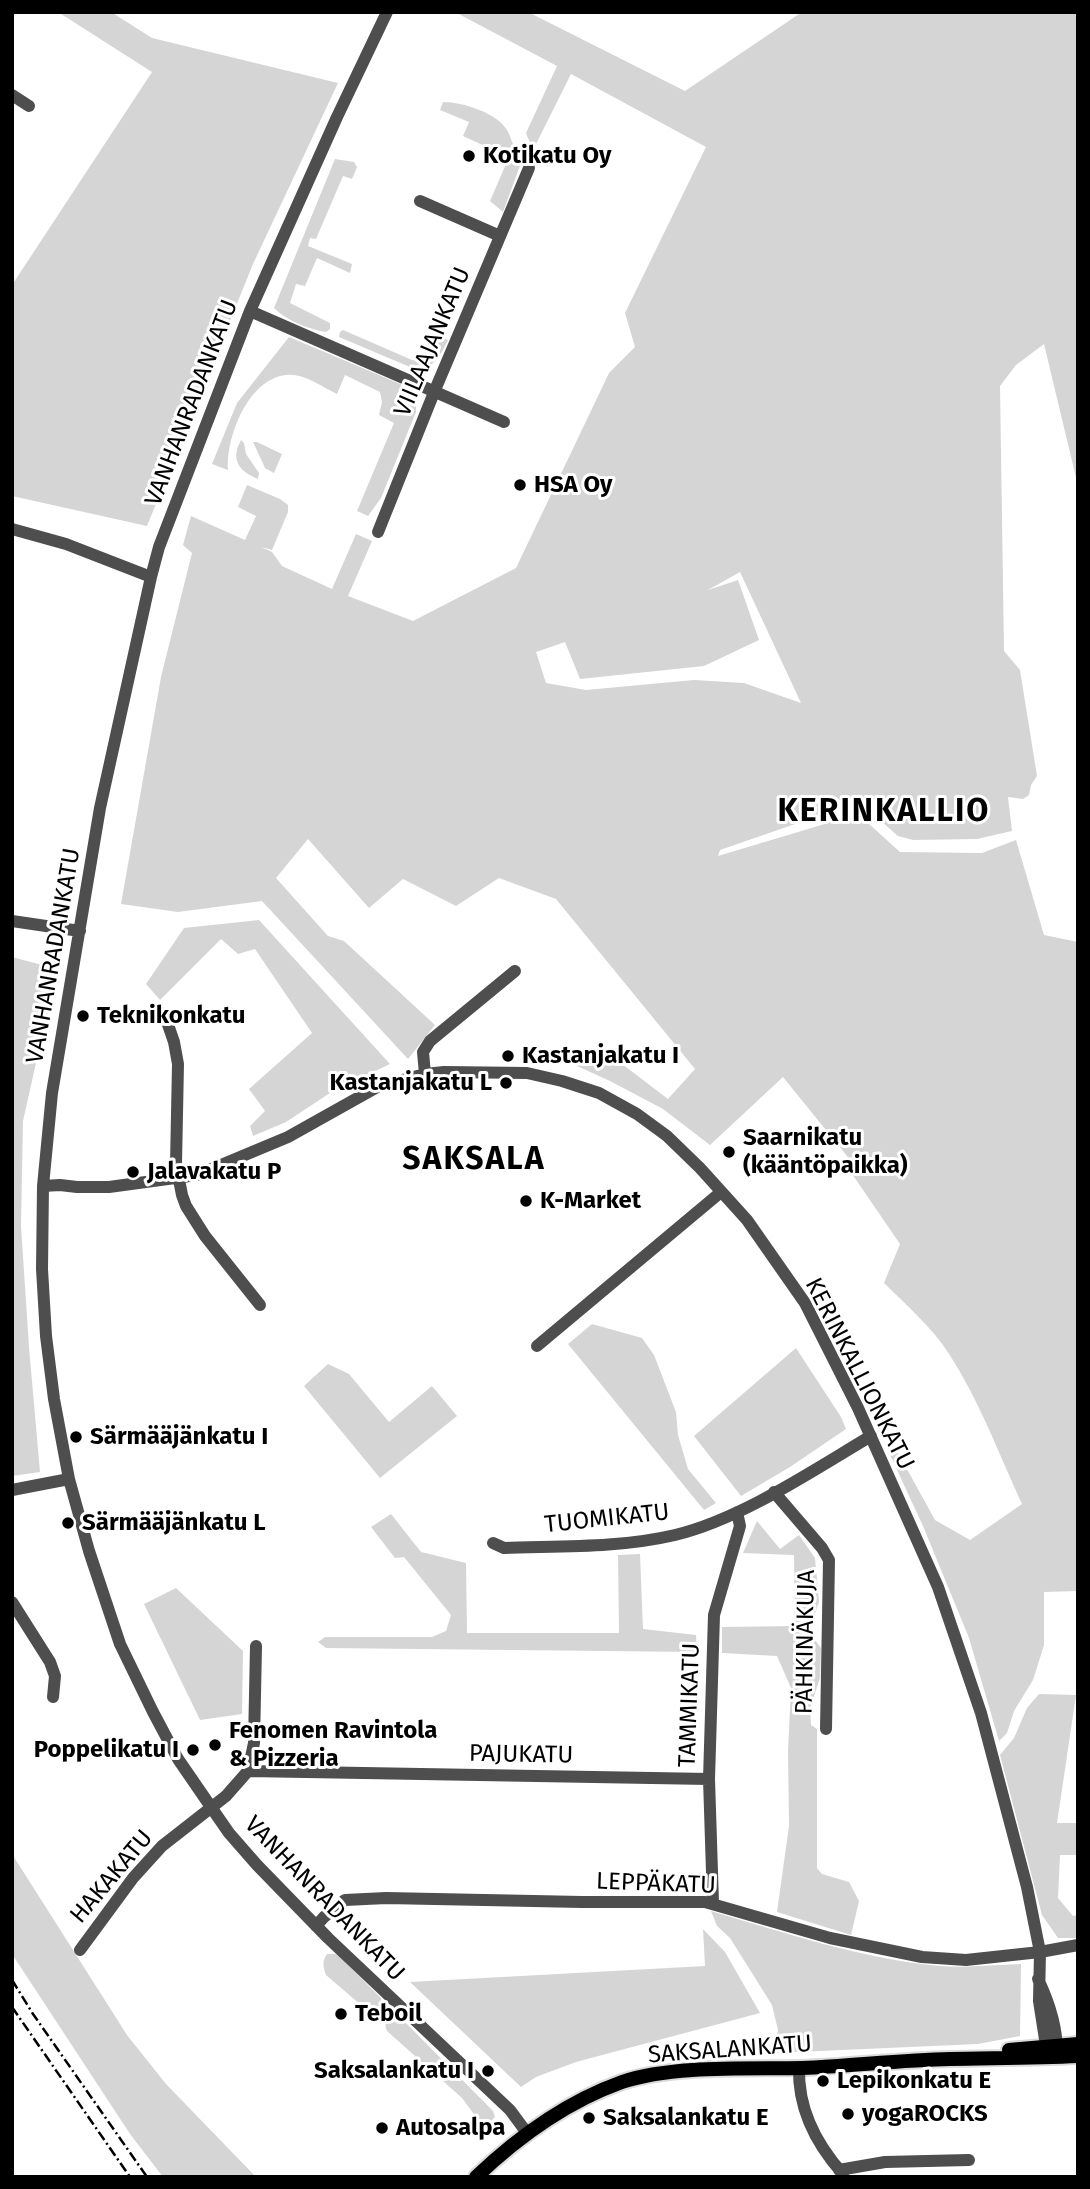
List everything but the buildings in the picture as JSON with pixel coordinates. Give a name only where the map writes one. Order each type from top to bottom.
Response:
[{"type":"main road","name":"SAKSALANKATU","points":[[476,2177],[527,2133],[584,2097],[625,2081],[653,2075],[698,2071],[867,2066],[948,2059],[988,2052],[1052,2049],[1078,2044]]},
{"type":"main road","name":"SAKSALANKATU","points":[[1052,2049],[1078,2056]]},
{"type":"street","name":"VANHANRADANKATU","points":[[387,12],[250,311],[159,547],[151,577],[100,808],[52,1093],[43,1186],[42,1255],[46,1336],[54,1399],[69,1479],[89,1551],[120,1644],[172,1747],[229,1833],[257,1865],[316,1926],[510,2110],[527,2133]]},
{"type":"street","points":[[12,95],[29,106]]},
{"type":"street","name":"VIILAAJANKATU","points":[[378,532],[529,168]]},
{"type":"street","points":[[420,201],[500,236]]},
{"type":"street","points":[[250,311],[503,422]]},
{"type":"street","points":[[12,529],[66,544],[151,577]]},
{"type":"street","points":[[12,921],[80,931]]},
{"type":"street","points":[[425,1074],[423,1052],[430,1041],[515,971]]},
{"type":"street","points":[[164,1013],[178,1064],[176,1153],[178,1179],[186,1206],[199,1227],[260,1305]]},
{"type":"street","name":"KERINKALLIONKATU","points":[[43,1186],[109,1187],[178,1179],[207,1171],[288,1137],[379,1086],[425,1074],[478,1071],[527,1073],[599,1093],[637,1114],[667,1136],[747,1220],[805,1303],[871,1436],[938,1587],[981,1713],[1027,1887],[1040,1952],[1038,1979],[1049,2001],[1052,2049]]},
{"type":"street","points":[[537,1346],[721,1192]]},
{"type":"street","name":"TUOMIKATU","points":[[492,1544],[504,1548],[612,1544],[675,1535],[737,1513],[871,1436]]},
{"type":"street","points":[[12,1490],[69,1479]]},
{"type":"street","name":"PÄHKINÄKUJA","points":[[774,1492],[822,1548],[829,1560],[826,1729]]},
{"type":"street","name":"TAMMIKATU","points":[[713,1903],[709,1779],[714,1615],[740,1526],[737,1513]]},
{"type":"street","points":[[12,1602],[50,1662],[55,1676],[53,1697]]},
{"type":"street","points":[[248,1771],[254,1743],[256,1646]]},
{"type":"street","name":"HAKAKATU","points":[[80,1950],[132,1878],[162,1846],[226,1796],[248,1771]]},
{"type":"street","name":"PAJUKATU","points":[[248,1771],[709,1779]]},
{"type":"street","name":"LEPPÄKATU","points":[[316,1926],[345,1900],[386,1898],[713,1903],[830,1938],[922,1957],[966,1960],[1078,1945]]},
{"type":"street","points":[[799,2068],[799,2084],[807,2118],[816,2138],[842,2173],[885,2162],[969,2160]]},
{"type":"shaded area","points":[[58,12],[111,12],[152,38],[338,83],[253,264],[147,526],[12,496],[12,285],[152,72]]},
{"type":"shaded area","points":[[455,12],[528,12],[685,91],[802,12],[1078,12],[1078,486],[1044,344],[1016,365],[1000,386],[1004,651],[1020,670],[1037,776],[1029,795],[1023,799],[1008,797],[1012,831],[977,839],[913,840],[898,836],[865,807],[853,804],[720,850],[718,856],[858,814],[900,852],[982,853],[1016,840],[1044,935],[1078,942],[1078,1591],[1044,1592],[1044,1645],[1033,1680],[1014,1711],[1007,1733],[999,1741],[969,1638],[923,1526],[885,1444],[892,1442],[935,1520],[970,1540],[1022,1504],[979,1408],[949,1354],[927,1325],[884,1283],[900,1244],[850,1171],[851,1161],[783,1077],[710,1145],[663,1109],[566,1061],[573,1055],[605,1051],[668,1099],[695,1069],[556,899],[499,878],[456,906],[403,879],[369,908],[308,839],[276,878],[328,936],[344,941],[435,1025],[408,1059],[262,901],[178,912],[121,904],[161,677],[192,553],[183,545],[191,516],[245,540],[256,516],[238,507],[247,485],[280,499],[288,505],[288,512],[272,550],[261,547],[272,552],[282,566],[332,589],[356,534],[372,541],[348,596],[413,621],[516,568],[609,373],[635,347],[625,313],[706,147],[571,74],[533,150],[526,133],[557,66]],"holes":[[[740,572],[801,703],[744,683],[694,680],[586,690],[546,683],[536,652],[565,642],[580,679],[704,666],[759,640],[738,580],[708,590]]]},
{"type":"shaded area","points":[[443,102],[469,106],[496,118],[522,153],[521,163],[503,212],[490,201],[509,157],[463,136],[469,122],[440,110]]},
{"type":"shaded area","points":[[335,159],[354,162],[357,167],[352,179],[343,176],[316,239],[310,238],[308,246],[352,264],[350,273],[317,258],[305,286],[296,284],[290,303],[330,323],[330,329],[326,332],[298,324],[274,308]]},
{"type":"shaded area","points":[[343,330],[420,361],[436,334],[448,340],[433,363],[417,370],[339,337]]},
{"type":"shaded area","points":[[289,337],[405,386],[416,398],[416,412],[381,498],[368,516],[357,511],[394,423],[379,415],[382,402],[380,392],[345,375],[337,394],[313,381],[293,375],[273,379],[261,387],[250,398],[235,426],[228,470],[212,464],[237,403]]},
{"type":"shaded area","points":[[241,440],[246,454],[259,473],[258,479],[238,464],[236,453]]},
{"type":"shaded area","points":[[253,442],[282,454],[274,473],[265,468]]},
{"type":"shaded area","points":[[259,920],[390,1064],[333,1091],[286,1122],[253,1136],[250,1126],[265,1111],[249,1089],[312,1033],[255,949],[238,954],[221,939],[160,1000],[146,984],[184,928]]},
{"type":"shaded area","points":[[12,957],[57,969],[23,1121],[21,1226],[40,1472],[12,1476]]},
{"type":"shaded area","points":[[592,1324],[642,1338],[654,1355],[676,1412],[678,1435],[688,1469],[716,1503],[704,1510],[568,1344]]},
{"type":"shaded area","points":[[796,1348],[846,1429],[741,1496],[694,1436]]},
{"type":"shaded area","points":[[328,1364],[349,1374],[389,1422],[432,1386],[457,1416],[380,1478],[304,1386]]},
{"type":"shaded area","points":[[391,1514],[421,1552],[466,1563],[467,1633],[619,1633],[618,1555],[640,1554],[643,1629],[696,1635],[697,1652],[326,1648],[318,1642],[325,1637],[432,1637],[446,1631],[451,1615],[404,1557],[395,1558],[371,1527]]},
{"type":"shaded area","points":[[757,1521],[780,1549],[799,1535],[815,1558],[819,1602],[812,1622],[812,1636],[821,1648],[820,1678],[810,1708],[811,1725],[817,1729],[817,1868],[822,1874],[849,1882],[859,1901],[851,1935],[777,1912],[789,1826],[791,1688],[777,1656],[722,1653],[722,1627],[795,1626],[794,1555],[743,1553]]},
{"type":"shaded area","points":[[176,1588],[243,1651],[242,1714],[200,1720],[144,1604]]},
{"type":"shaded area","points":[[1039,1694],[1076,1695],[1057,1823],[1078,1823],[1078,1855],[1060,1855],[1058,1898],[1073,1916],[1078,1915],[1078,1938],[1058,1938],[1042,1915],[1000,1755],[1014,1738],[1027,1708]]},
{"type":"shaded area","points":[[12,1854],[127,2035],[166,2084],[256,2177],[163,2177],[130,2134],[12,1954]]},
{"type":"shaded area","points":[[711,1911],[824,1944],[911,1963],[960,1967],[1021,1964],[1020,2036],[978,2044],[774,2053],[778,2030],[772,2005],[730,1938],[717,1926]]},
{"type":"shaded area","points":[[703,1929],[725,1952],[760,2013],[576,2062],[536,2077],[521,2087],[410,1982],[705,1966]]},
{"type":"shaded area","points":[[327,1954],[340,1957],[381,1998],[376,2009],[369,2012],[326,1975],[324,1959]]},
{"type":"shaded area","points":[[397,2014],[493,2111],[495,2117],[479,2133],[476,2117],[462,2098],[387,2031],[387,2019],[390,2015]]},
{"type":"railway","points":[[12,1980],[147,2177]]},
{"type":"railway","points":[[12,2007],[130,2177]]},
{"type":"place","name":"Kotikatu Oy","points":[[469,156]]},
{"type":"place","name":"HSA Oy","points":[[520,485]]},
{"type":"place","name":"Teknikonkatu","points":[[83,1016]]},
{"type":"place","name":"Kastanjakatu I","points":[[508,1056]]},
{"type":"place","name":"Kastanjakatu L","points":[[506,1083]]},
{"type":"place","name":"Saarnikatu (kääntöpaikka)","points":[[729,1152]]},
{"type":"place","name":"Jalavakatu P","points":[[133,1172]]},
{"type":"place","name":"K-Market","points":[[526,1201]]},
{"type":"place","name":"Särmääjänkatu I","points":[[76,1437]]},
{"type":"place","name":"Särmääjänkatu L","points":[[68,1523]]},
{"type":"place","name":"Fenomen Ravintola & Pizzeria","points":[[215,1745]]},
{"type":"place","name":"Poppelikatu I","points":[[193,1750]]},
{"type":"place","name":"Teboil","points":[[341,2014]]},
{"type":"place","name":"Saksalankatu I","points":[[488,2071]]},
{"type":"place","name":"Lepikonkatu E","points":[[823,2081]]},
{"type":"place","name":"yogaROCKS","points":[[848,2114]]},
{"type":"place","name":"Saksalankatu E","points":[[589,2118]]},
{"type":"place","name":"Autosalpa","points":[[382,2128]]},
{"type":"district","name":"KERINKALLIO","points":[[884,812]]},
{"type":"district","name":"SAKSALA","points":[[474,1160]]}]
